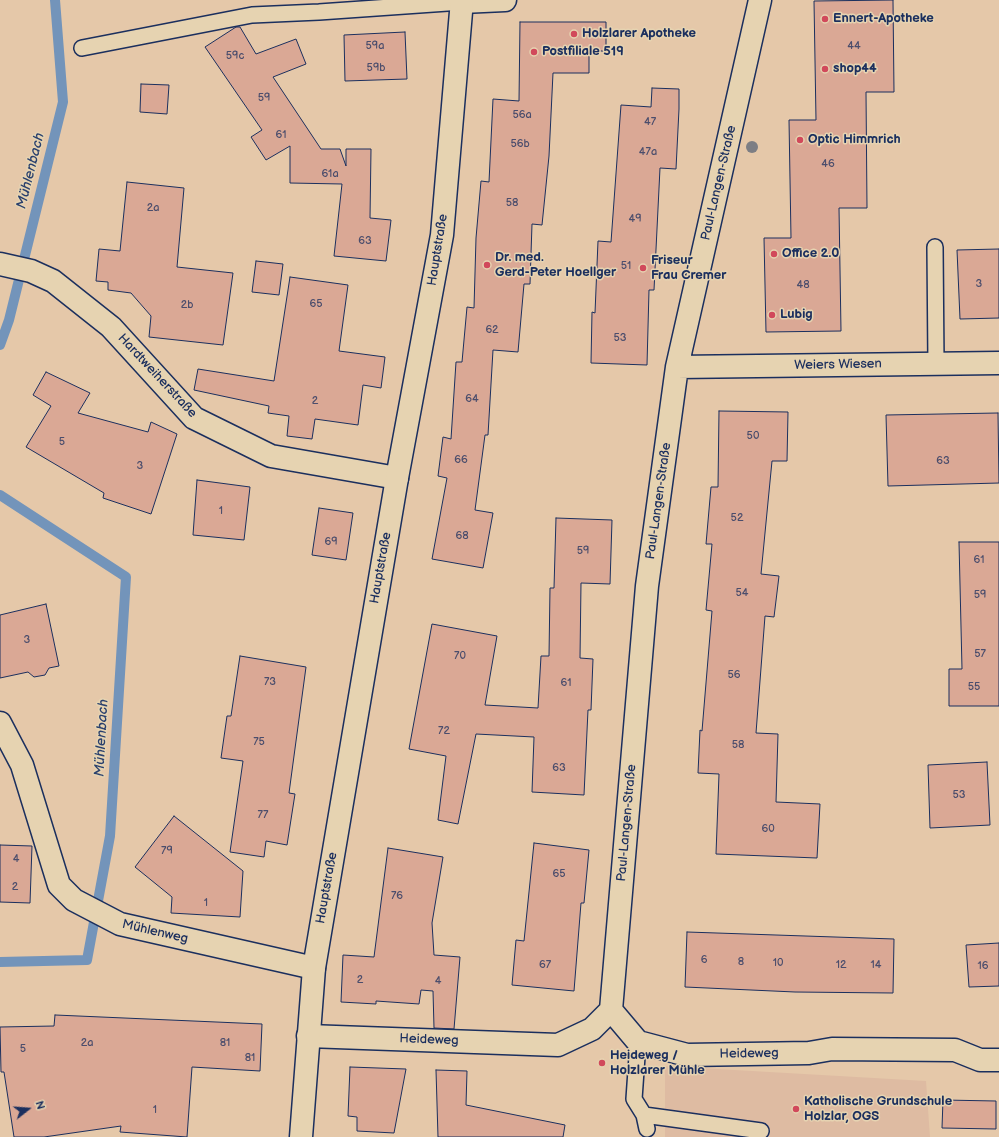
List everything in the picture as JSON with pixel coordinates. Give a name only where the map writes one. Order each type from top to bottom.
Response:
[{"type":"street","points":[[462,1],[505,0]]},
{"type":"street","name":"Paul-Langen-Straße","points":[[611,1010],[647,586],[677,367],[760,0]]},
{"type":"street","name":"Hauptstraße","points":[[301,1137],[314,968],[396,478],[442,235],[462,1]]},
{"type":"street","name":"Hardtweiherstraße","points":[[3,265],[31,271],[53,281],[111,327],[194,418],[271,456],[396,478]]},
{"type":"street","name":"Weiers Wiesen","points":[[677,367],[999,363]]},
{"type":"street","name":"Mühlenweg","points":[[0,723],[22,765],[59,885],[74,900],[120,924],[314,968]]},
{"type":"street","points":[[611,1010],[638,1042]]},
{"type":"street","name":"Heideweg","points":[[308,1036],[558,1045],[592,1029],[611,1010]]},
{"type":"street","name":"Heideweg","points":[[638,1042],[687,1055],[809,1053],[832,1049],[955,1050],[980,1060],[999,1060]]},
{"type":"lane","points":[[82,48],[252,15],[319,12],[462,1]]},
{"type":"lane","points":[[935,247],[936,364]]},
{"type":"lane","points":[[638,1042],[634,1099],[644,1114],[647,1129]]},
{"type":"lane","points":[[644,1114],[761,1131]]},
{"type":"shaded area","name":"Katholische Grundschule Holzlar, OGS","points":[[665,1066],[926,1081],[930,1137],[665,1137]]},
{"type":"building","points":[[893,0],[894,92],[866,92],[867,208],[839,208],[841,331],[766,332],[764,238],[791,238],[789,120],[816,120],[814,1]]},
{"type":"building","points":[[520,22],[606,22],[606,51],[589,51],[589,73],[553,73],[549,156],[542,225],[532,224],[530,284],[524,284],[518,352],[493,350],[488,435],[485,435],[475,510],[493,513],[483,568],[432,559],[447,478],[438,476],[443,437],[451,439],[456,362],[462,362],[467,307],[474,308],[476,238],[481,181],[489,182],[493,99],[519,101]]},
{"type":"building","points":[[236,27],[240,27],[256,54],[296,39],[306,64],[273,77],[321,149],[340,149],[346,166],[346,149],[371,149],[370,218],[391,220],[386,261],[334,256],[342,184],[290,183],[290,146],[266,160],[251,137],[262,130],[205,47]]},
{"type":"building","points":[[405,32],[407,79],[345,81],[344,35]]},
{"type":"building","points":[[141,84],[169,85],[167,114],[140,112]]},
{"type":"building","points":[[652,88],[679,89],[679,109],[676,169],[660,168],[654,290],[649,290],[647,365],[591,363],[592,312],[595,313],[598,241],[611,242],[621,105],[651,107]]},
{"type":"building","points":[[127,182],[184,188],[177,267],[233,273],[223,345],[149,337],[151,316],[131,293],[108,290],[108,282],[96,281],[99,249],[120,251]]},
{"type":"building","points":[[999,249],[999,318],[960,319],[957,250]]},
{"type":"building","points":[[256,261],[283,264],[279,295],[252,292]]},
{"type":"building","points":[[290,277],[348,285],[339,351],[385,357],[381,388],[363,385],[358,425],[315,419],[312,439],[287,436],[289,416],[268,413],[269,406],[194,390],[198,369],[274,381]]},
{"type":"building","points":[[46,372],[90,393],[78,413],[148,432],[151,422],[177,434],[151,514],[103,498],[104,493],[26,447],[51,406],[33,395]]},
{"type":"building","points":[[719,411],[788,412],[787,461],[772,461],[761,574],[779,576],[774,617],[765,616],[756,733],[778,734],[776,802],[820,804],[817,858],[716,854],[719,774],[698,773],[700,730],[702,731],[712,611],[706,610],[712,544],[706,544],[711,487],[718,487]]},
{"type":"building","points":[[998,413],[999,483],[888,486],[886,415]]},
{"type":"building","points":[[197,480],[250,487],[244,540],[193,535]]},
{"type":"building","points":[[319,508],[353,513],[346,560],[312,555]]},
{"type":"building","points":[[556,518],[612,520],[610,584],[581,583],[580,658],[593,659],[591,710],[588,710],[584,795],[532,792],[534,737],[476,734],[458,824],[438,820],[446,756],[409,749],[432,624],[497,636],[485,705],[538,708],[541,656],[549,656],[550,588],[554,588]]},
{"type":"building","points":[[959,542],[999,542],[999,706],[949,706],[949,669],[962,669]]},
{"type":"building","points":[[46,604],[59,666],[49,668],[45,675],[34,677],[28,672],[0,678],[0,615]]},
{"type":"building","points":[[240,656],[306,667],[289,793],[295,794],[287,845],[266,841],[264,857],[230,852],[243,761],[221,758],[227,716],[231,716]]},
{"type":"building","points":[[987,762],[990,825],[930,828],[928,765]]},
{"type":"building","points":[[174,816],[243,871],[240,917],[171,913],[172,897],[135,867]]},
{"type":"building","points":[[534,843],[589,850],[584,903],[581,903],[574,991],[512,985],[516,940],[524,941]]},
{"type":"building","points":[[0,845],[32,846],[30,903],[0,902]]},
{"type":"building","points":[[388,848],[443,857],[432,923],[434,955],[460,957],[454,1029],[434,1028],[433,991],[421,990],[419,1004],[376,1001],[376,1004],[341,1002],[343,955],[374,957]]},
{"type":"building","points":[[687,932],[894,939],[893,993],[795,992],[685,987]]},
{"type":"building","points":[[999,943],[999,986],[969,987],[966,945]]},
{"type":"building","points":[[55,1015],[262,1024],[260,1071],[192,1067],[187,1137],[120,1132],[121,1126],[44,1137],[14,1137],[4,1072],[1,1072],[0,1027],[54,1026]]},
{"type":"building","points":[[350,1067],[406,1069],[394,1133],[357,1131],[357,1117],[348,1116]]},
{"type":"building","points":[[436,1070],[467,1071],[466,1105],[565,1125],[563,1137],[438,1137]]},
{"type":"building","points":[[943,1100],[996,1101],[996,1129],[942,1128]]},
{"type":"waterway","name":"Mühlenbach","points":[[0,345],[9,320],[63,102],[55,0]]},
{"type":"waterway","name":"Mühlenbach","points":[[0,495],[126,577],[110,836],[87,960],[0,962]]},
{"type":"place","name":"Ennert-Apotheke","points":[[825,19]]},
{"type":"place","name":"Holzlarer Apotheke","points":[[574,34]]},
{"type":"place","name":"Postfiliale 519","points":[[534,52]]},
{"type":"place","name":"shop44","points":[[825,69]]},
{"type":"place","name":"Optic Himmrich","points":[[800,140]]},
{"type":"place","name":"Office 2.0","points":[[774,254]]},
{"type":"place","name":"Dr. med. Gerd-Peter Hoellger","points":[[487,265]]},
{"type":"place","name":"Friseur Frau Cremer","points":[[643,268]]},
{"type":"place","name":"Lubig","points":[[772,315]]},
{"type":"place","name":"Heideweg / Holzlarer Mühle","points":[[602,1063]]},
{"type":"place","name":"Katholische Grundschule Holzlar, OGS","points":[[796,1109]]}]
